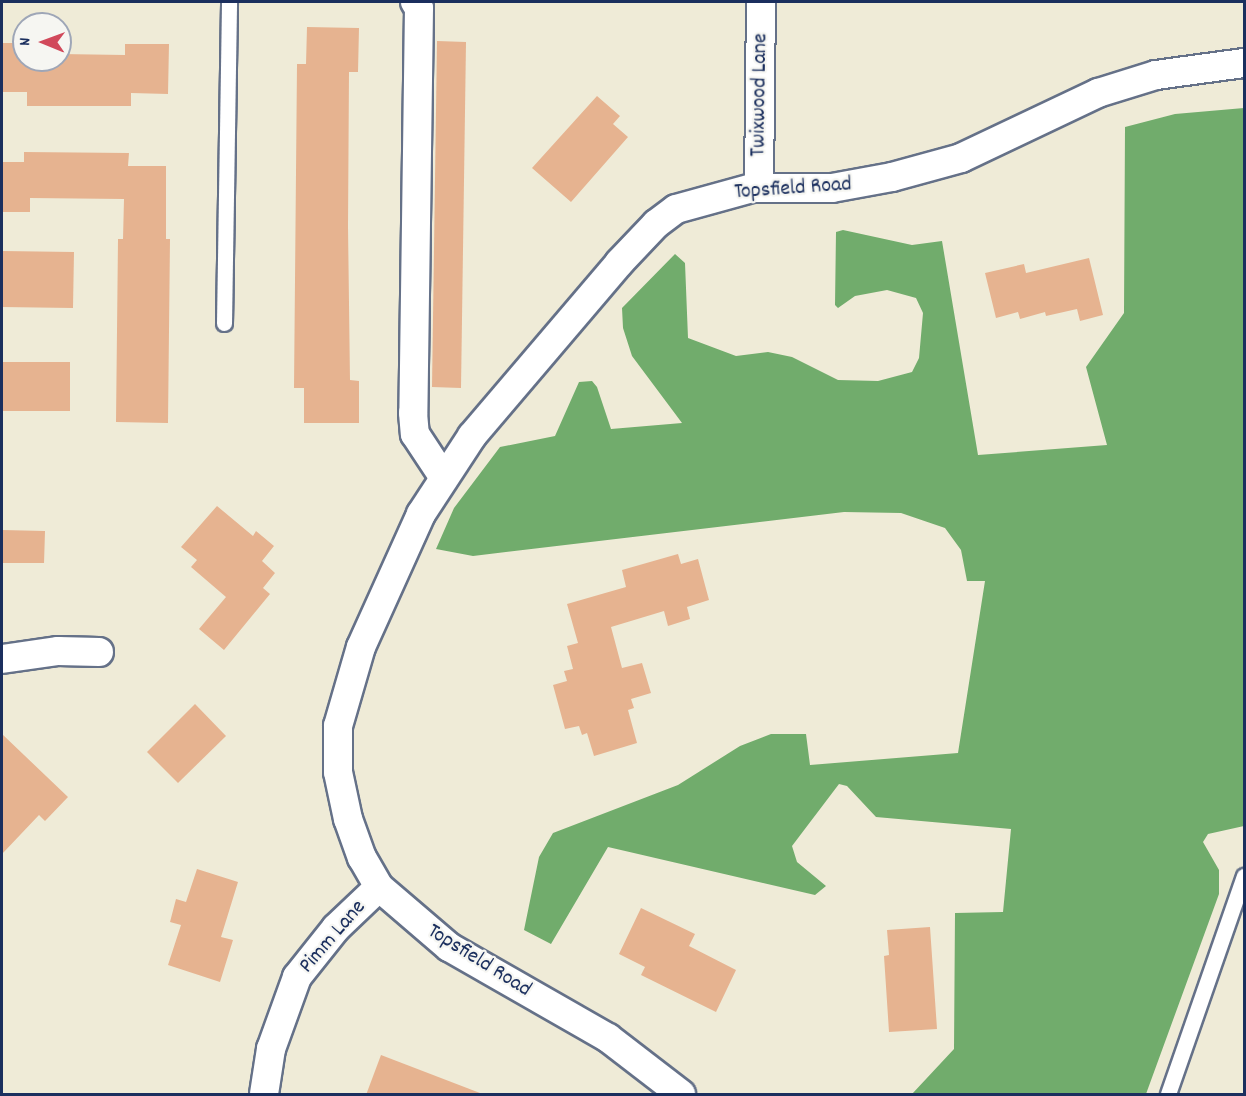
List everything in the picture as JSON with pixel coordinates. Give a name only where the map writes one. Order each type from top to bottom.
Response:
[{"type":"street","points":[[415,2],[418,8],[413,413],[416,434],[442,475]]},
{"type":"street","name":"Twixwood Lane","points":[[759,188],[761,2]]},
{"type":"street","name":"Topsfield Road","points":[[681,1095],[608,1038],[449,947],[379,886],[362,858],[348,819],[338,772],[338,726],[361,647],[396,563],[442,475],[656,224],[676,209],[701,199],[759,188],[832,188],[892,177],[962,158],[1108,90],[1156,75],[1245,63]]},
{"type":"street","points":[[2,659],[58,651],[99,652]]},
{"type":"street","name":"Pimm Lane","points":[[264,1095],[272,1049],[297,977],[336,928],[379,886]]},
{"type":"lane","points":[[225,323],[229,2]]},
{"type":"lane","points":[[1168,1095],[1245,876]]},
{"type":"green space","points":[[1244,108],[1244,826],[1208,834],[1203,842],[1219,870],[1219,894],[1146,1094],[912,1094],[954,1049],[955,913],[1003,912],[1011,829],[876,817],[847,786],[839,784],[792,846],[797,862],[826,886],[815,895],[608,847],[551,944],[524,930],[539,857],[553,833],[678,785],[740,746],[771,734],[806,734],[810,765],[958,753],[985,581],[967,581],[961,550],[945,528],[901,513],[844,512],[473,556],[436,549],[454,508],[500,447],[555,436],[579,382],[592,381],[597,387],[611,429],[682,423],[632,356],[623,328],[622,308],[675,254],[685,263],[688,338],[736,356],[768,352],[792,357],[838,380],[878,381],[912,372],[919,358],[923,313],[916,298],[887,290],[855,296],[838,308],[835,305],[836,232],[843,230],[912,245],[942,241],[978,455],[1107,445],[1086,367],[1124,313],[1125,127],[1175,114]]},
{"type":"building","points":[[307,27],[359,28],[358,72],[349,72],[348,226],[350,380],[359,381],[359,423],[304,423],[304,388],[294,388],[297,64],[306,64]]},
{"type":"building","points":[[437,41],[466,42],[461,388],[432,387]]},
{"type":"building","points":[[2,43],[12,43],[12,72],[72,72],[72,54],[125,55],[125,44],[169,44],[168,94],[131,93],[131,106],[27,106],[27,92],[2,92]]},
{"type":"building","points":[[597,96],[620,116],[613,124],[628,137],[571,202],[532,168]]},
{"type":"building","points":[[24,152],[129,153],[128,166],[166,166],[166,239],[170,239],[168,423],[116,422],[118,239],[123,239],[124,199],[30,198],[30,212],[2,212],[2,162],[24,162]]},
{"type":"building","points":[[2,251],[74,252],[73,308],[2,307]]},
{"type":"building","points":[[1089,258],[1103,315],[1080,321],[1077,309],[1046,316],[1045,312],[1020,319],[1018,312],[996,318],[985,273],[1024,264],[1026,273]]},
{"type":"building","points":[[2,362],[70,362],[70,411],[2,411]]},
{"type":"building","points":[[217,506],[253,536],[256,531],[274,546],[262,561],[275,573],[263,588],[270,594],[224,650],[199,629],[226,597],[191,567],[197,560],[181,547]]},
{"type":"building","points":[[2,530],[45,531],[44,563],[2,563]]},
{"type":"building","points":[[678,554],[681,564],[698,559],[709,600],[687,607],[690,619],[668,626],[664,611],[611,627],[622,668],[642,663],[651,693],[631,699],[634,708],[628,710],[637,743],[594,756],[587,733],[582,735],[579,726],[565,729],[553,685],[567,681],[564,671],[573,669],[567,646],[578,643],[567,604],[626,587],[622,570]]},
{"type":"building","points":[[195,704],[226,736],[178,783],[147,752]]},
{"type":"building","points":[[2,734],[68,797],[45,821],[39,815],[2,854]]},
{"type":"building","points":[[197,869],[238,882],[221,937],[233,940],[220,982],[168,965],[181,925],[170,922],[176,899],[186,902]]},
{"type":"building","points":[[641,908],[695,934],[689,946],[736,970],[716,1012],[641,975],[645,967],[619,954]]},
{"type":"building","points":[[930,927],[937,1029],[889,1032],[884,956],[889,955],[887,930]]},
{"type":"building","points":[[381,1055],[480,1093],[479,1095],[366,1095]]}]
